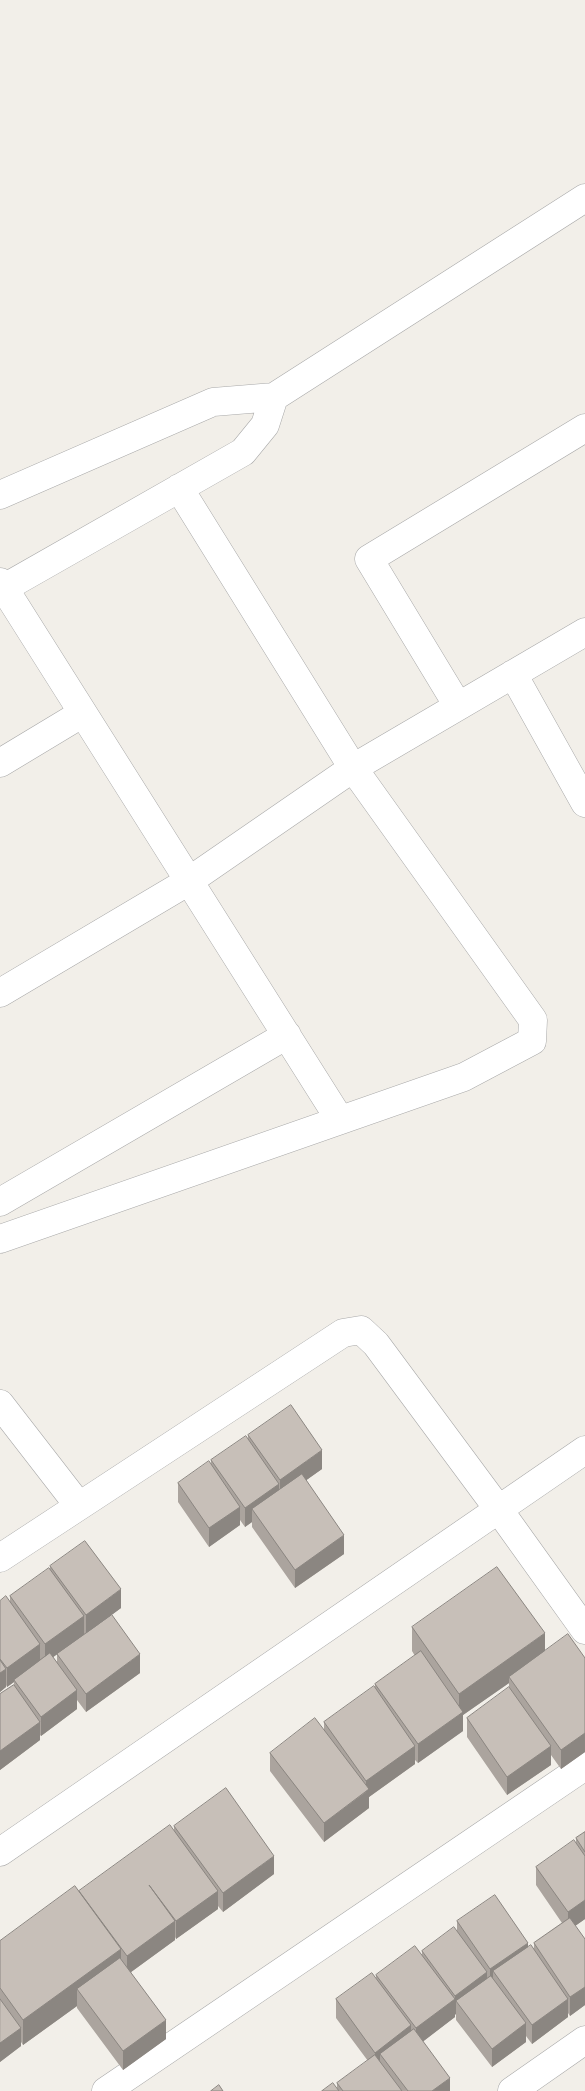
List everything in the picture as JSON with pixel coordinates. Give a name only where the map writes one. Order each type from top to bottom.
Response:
[{"type":"street","points":[[0,495],[213,402],[274,397],[585,198]]},
{"type":"street","points":[[274,397],[264,425],[243,452],[2,585],[340,1120]]},
{"type":"street","points":[[458,706],[370,559],[585,428]]},
{"type":"street","points":[[0,1239],[464,1076],[532,1041],[533,1020],[353,768],[179,488]]},
{"type":"street","points":[[0,993],[189,881],[353,768],[585,632]]},
{"type":"street","points":[[514,674],[585,803]]},
{"type":"street","points":[[0,763],[83,713]]},
{"type":"street","points":[[0,1202],[287,1035]]},
{"type":"street","points":[[0,1558],[343,1333],[361,1330],[376,1344],[585,1630]]},
{"type":"street","points":[[0,1404],[78,1506]]},
{"type":"street","points":[[0,1852],[585,1450]]},
{"type":"street","points":[[106,2091],[585,1766]]},
{"type":"street","points":[[512,2091],[585,2040]]},
{"type":"building","points":[[291,1405],[322,1450],[280,1480],[248,1435]]},
{"type":"building","points":[[246,1436],[279,1484],[245,1508],[211,1460]]},
{"type":"building","points":[[209,1461],[240,1507],[209,1528],[178,1483]]},
{"type":"building","points":[[302,1474],[344,1535],[295,1570],[252,1509]]},
{"type":"building","points":[[85,1541],[121,1589],[86,1615],[50,1566]]},
{"type":"building","points":[[497,1567],[545,1633],[459,1694],[412,1627]]},
{"type":"building","points":[[49,1568],[84,1616],[45,1644],[10,1596]]},
{"type":"building","points":[[6,1596],[40,1644],[7,1668],[0,1659],[0,1601]]},
{"type":"building","points":[[112,1615],[140,1654],[86,1694],[57,1654]]},
{"type":"building","points":[[568,1634],[585,1658],[585,1733],[561,1750],[509,1677]]},
{"type":"building","points":[[421,1651],[463,1712],[418,1744],[375,1684]]},
{"type":"building","points":[[50,1653],[77,1690],[41,1717],[14,1680]]},
{"type":"building","points":[[0,1660],[6,1669],[0,1673]]},
{"type":"building","points":[[14,1685],[40,1722],[0,1751],[0,1694]]},
{"type":"building","points":[[374,1686],[415,1746],[366,1781],[324,1722]]},
{"type":"building","points":[[509,1687],[551,1746],[507,1777],[467,1718]]},
{"type":"building","points":[[315,1718],[369,1789],[324,1823],[270,1753]]},
{"type":"building","points":[[226,1788],[274,1856],[223,1893],[174,1826]]},
{"type":"building","points":[[170,1825],[218,1891],[176,1921],[149,1885],[175,1921],[127,1956],[79,1891]]},
{"type":"building","points":[[585,1832],[585,1852],[576,1838]]},
{"type":"building","points":[[574,1840],[585,1856],[585,1900],[568,1912],[536,1867]]},
{"type":"building","points":[[75,1886],[121,1949],[23,2020],[0,1988],[0,1941]]},
{"type":"building","points":[[495,1895],[528,1943],[490,1969],[457,1921]]},
{"type":"building","points":[[570,1918],[585,1939],[585,1987],[570,1997],[534,1943]]},
{"type":"building","points":[[454,1927],[487,1972],[455,1996],[422,1951]]},
{"type":"building","points":[[531,1945],[568,1999],[532,2025],[493,1971]]},
{"type":"building","points":[[415,1946],[455,1999],[416,2028],[376,1975]]},
{"type":"building","points":[[120,1958],[166,2020],[123,2051],[77,1989]]},
{"type":"building","points":[[372,1973],[411,2025],[375,2053],[336,1999]]},
{"type":"building","points":[[491,1976],[526,2023],[492,2049],[456,2001]]},
{"type":"building","points":[[0,1999],[21,2028],[0,2043]]},
{"type":"building","points":[[414,2029],[450,2078],[432,2091],[408,2091],[380,2054]]},
{"type":"building","points":[[375,2055],[402,2091],[343,2091],[337,2083]]},
{"type":"building","points":[[333,2083],[339,2091],[322,2091]]},
{"type":"building","points":[[219,2085],[223,2091],[211,2091]]}]
